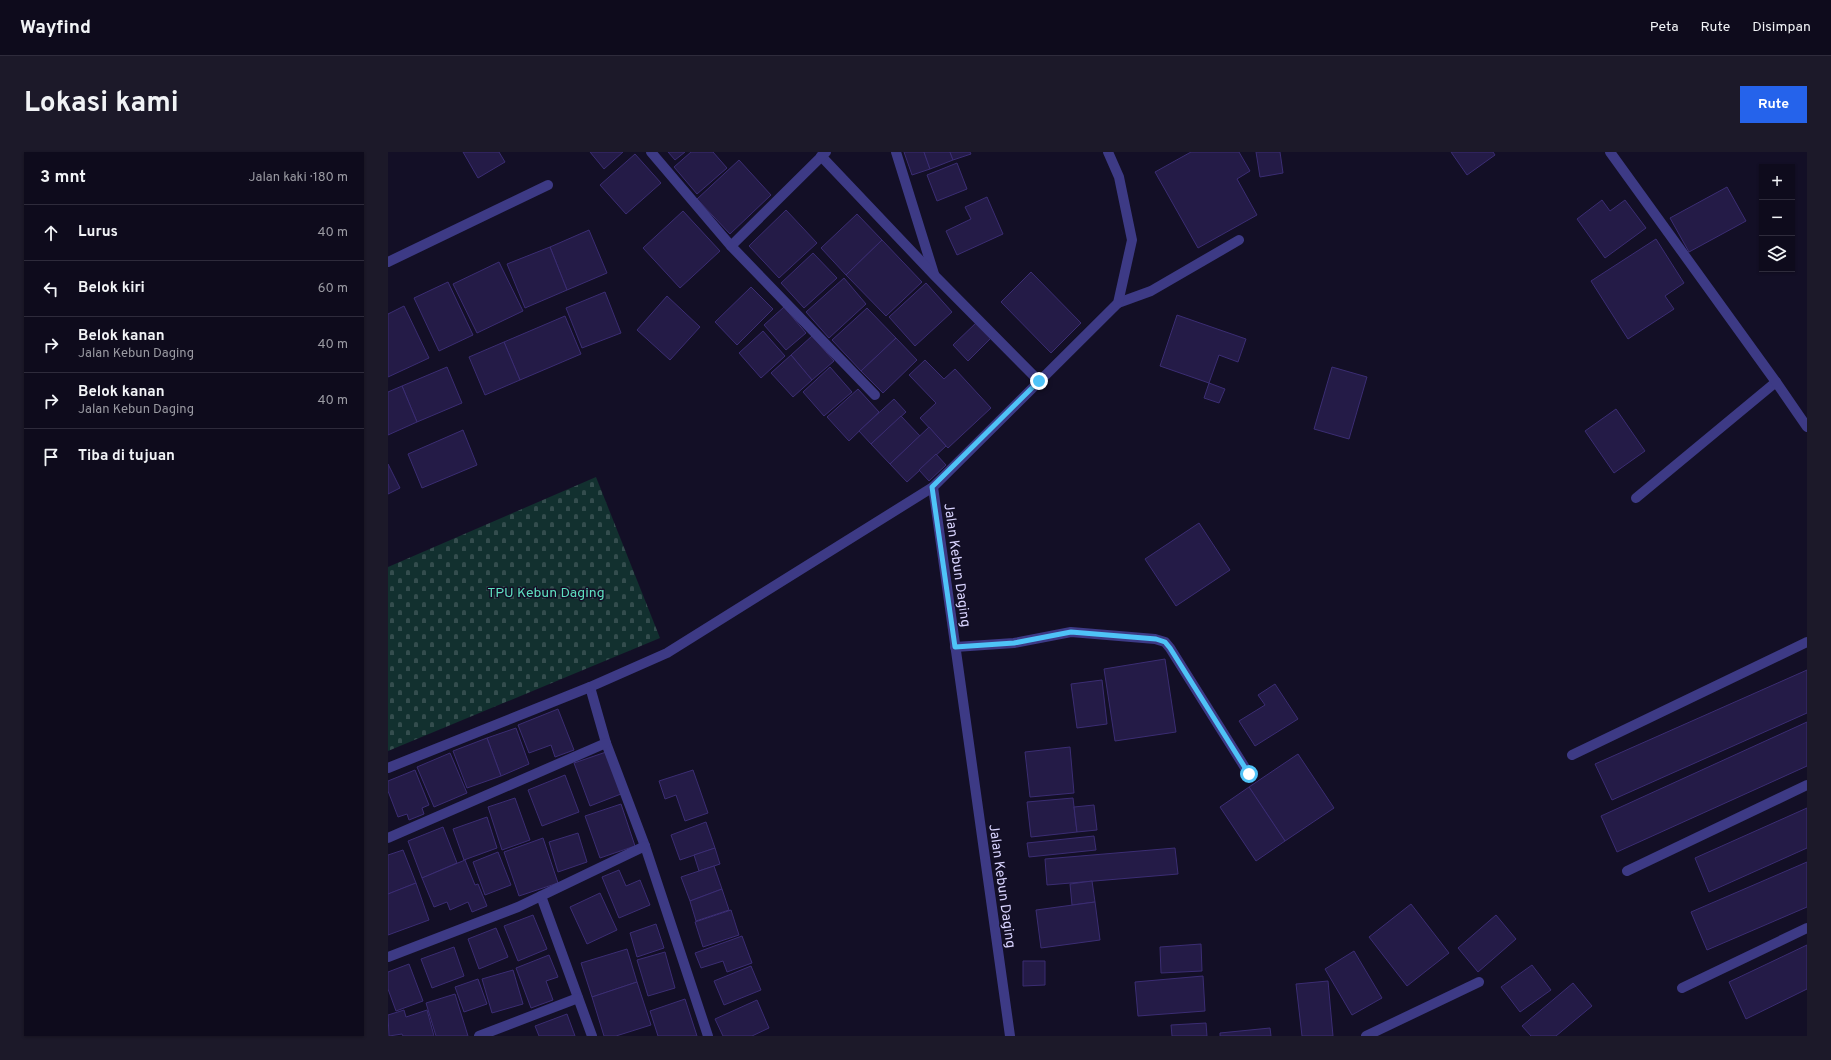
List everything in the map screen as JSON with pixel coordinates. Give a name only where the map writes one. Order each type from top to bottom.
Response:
[{"type":"street","points":[[651,152],[731,246],[875,395]]},
{"type":"street","points":[[896,152],[935,276]]},
{"type":"street","points":[[1108,152],[1119,177],[1132,240],[1118,303]]},
{"type":"street","points":[[1610,152],[1807,427]]},
{"type":"street","points":[[731,246],[823,154],[935,276],[1039,381]]},
{"type":"street","points":[[388,262],[548,185]]},
{"type":"street","points":[[1118,303],[1151,291],[1240,240]]},
{"type":"street","name":"Jalan Kebun Daging","points":[[1010,1036],[932,487],[1118,303]]},
{"type":"street","points":[[1636,498],[1776,382]]},
{"type":"street","points":[[388,768],[590,688],[667,653],[932,487]]},
{"type":"street","points":[[955,647],[1014,643],[1071,632],[1156,639],[1165,642],[1249,774]]},
{"type":"street","points":[[1572,755],[1807,642]]},
{"type":"street","points":[[590,688],[606,743],[646,846],[708,1036]]},
{"type":"street","points":[[388,838],[606,743]]},
{"type":"street","points":[[1627,871],[1807,785]]},
{"type":"street","points":[[388,957],[518,907],[646,846]]},
{"type":"street","points":[[541,896],[592,1036]]},
{"type":"street","points":[[1682,988],[1807,928]]},
{"type":"street","points":[[1366,1036],[1479,982]]},
{"type":"street","points":[[479,1036],[578,998]]},
{"type":"green space","name":"TPU Kebun Daging","points":[[596,477],[660,638],[388,751],[388,567]]},
{"type":"building","points":[[463,152],[499,152],[505,162],[478,178]]},
{"type":"building","points":[[590,152],[623,152],[604,169]]},
{"type":"building","points":[[668,152],[685,152],[675,160]]},
{"type":"building","points":[[691,152],[713,152],[727,168],[697,194],[674,167]]},
{"type":"building","points":[[904,152],[924,152],[930,169],[912,175]]},
{"type":"building","points":[[924,152],[950,152],[953,160],[930,169]]},
{"type":"building","points":[[950,152],[970,152],[971,154],[953,160]]},
{"type":"building","points":[[1191,152],[1239,152],[1250,171],[1237,179],[1257,215],[1198,248],[1155,172]]},
{"type":"building","points":[[1256,152],[1280,152],[1283,173],[1260,177]]},
{"type":"building","points":[[1451,152],[1493,152],[1495,155],[1467,175]]},
{"type":"building","points":[[635,154],[661,183],[626,214],[600,185]]},
{"type":"building","points":[[739,160],[771,195],[730,234],[697,199]]},
{"type":"building","points":[[957,163],[967,189],[937,201],[927,175]]},
{"type":"building","points":[[1727,187],[1746,221],[1689,252],[1670,218]]},
{"type":"building","points":[[987,197],[1003,234],[957,255],[946,231],[971,219],[965,207]]},
{"type":"building","points":[[1602,200],[1610,211],[1625,200],[1646,228],[1605,258],[1577,219]]},
{"type":"building","points":[[786,210],[817,243],[779,278],[749,246]]},
{"type":"building","points":[[683,211],[720,251],[680,288],[643,248]]},
{"type":"building","points":[[857,214],[882,240],[846,275],[821,248]]},
{"type":"building","points":[[589,230],[607,273],[567,290],[550,247]]},
{"type":"building","points":[[1656,239],[1684,283],[1665,296],[1674,309],[1628,339],[1591,281]]},
{"type":"building","points":[[882,240],[922,282],[886,316],[846,275]]},
{"type":"building","points":[[550,247],[567,290],[525,308],[507,264]]},
{"type":"building","points":[[813,253],[837,278],[804,308],[781,283]]},
{"type":"building","points":[[499,262],[523,311],[477,333],[453,284]]},
{"type":"building","points":[[1031,272],[1081,323],[1051,353],[1001,302]]},
{"type":"building","points":[[844,278],[866,304],[829,338],[806,312]]},
{"type":"building","points":[[448,282],[473,335],[439,351],[414,298]]},
{"type":"building","points":[[926,283],[952,312],[915,346],[889,317]]},
{"type":"building","points":[[751,287],[773,309],[737,345],[715,322]]},
{"type":"building","points":[[605,292],[621,333],[582,348],[566,308]]},
{"type":"building","points":[[667,296],[700,327],[670,360],[637,330]]},
{"type":"building","points":[[404,306],[429,358],[388,377],[388,314]]},
{"type":"building","points":[[784,307],[806,333],[786,350],[764,325]]},
{"type":"building","points":[[867,308],[896,338],[861,371],[832,340]]},
{"type":"building","points":[[1177,315],[1246,339],[1238,362],[1219,355],[1209,383],[1160,366]]},
{"type":"building","points":[[565,316],[581,354],[520,380],[504,342]]},
{"type":"building","points":[[978,321],[992,337],[968,361],[953,345]]},
{"type":"building","points":[[763,331],[785,356],[761,378],[739,353]]},
{"type":"building","points":[[812,336],[834,361],[812,380],[791,355]]},
{"type":"building","points":[[896,338],[917,360],[883,393],[861,371]]},
{"type":"building","points":[[504,342],[520,380],[485,395],[469,357]]},
{"type":"building","points":[[791,355],[812,380],[793,397],[771,373]]},
{"type":"building","points":[[925,360],[944,379],[955,369],[991,408],[948,448],[920,418],[936,403],[909,375]]},
{"type":"building","points":[[447,367],[462,403],[417,422],[402,386]]},
{"type":"building","points":[[830,367],[852,392],[824,416],[803,392]]},
{"type":"building","points":[[1332,367],[1367,377],[1349,439],[1314,429]]},
{"type":"building","points":[[1209,383],[1225,389],[1219,403],[1204,398]]},
{"type":"building","points":[[402,386],[417,422],[388,435],[388,392]]},
{"type":"building","points":[[858,389],[879,412],[849,441],[827,417]]},
{"type":"building","points":[[894,399],[906,412],[871,444],[859,431]]},
{"type":"building","points":[[1616,409],[1645,451],[1614,473],[1585,431]]},
{"type":"building","points":[[901,416],[920,436],[890,464],[871,444]]},
{"type":"building","points":[[929,427],[946,446],[907,482],[890,464]]},
{"type":"building","points":[[463,430],[477,465],[422,488],[408,454]]},
{"type":"building","points":[[936,454],[946,465],[929,481],[919,470]]},
{"type":"building","points":[[388,464],[400,488],[388,494]]},
{"type":"building","points":[[1199,523],[1230,570],[1176,606],[1145,559]]},
{"type":"building","points":[[1165,659],[1176,732],[1115,741],[1104,669]]},
{"type":"building","points":[[1807,670],[1807,713],[1612,800],[1595,764]]},
{"type":"building","points":[[1102,680],[1107,724],[1077,728],[1071,684]]},
{"type":"building","points":[[1275,684],[1298,719],[1255,746],[1239,721],[1265,705],[1258,695]]},
{"type":"building","points":[[558,709],[574,750],[555,757],[551,745],[529,753],[518,725]]},
{"type":"building","points":[[1807,722],[1807,766],[1617,852],[1601,816]]},
{"type":"building","points":[[516,728],[529,764],[501,776],[487,738]]},
{"type":"building","points":[[487,738],[501,776],[467,788],[453,751]]},
{"type":"building","points":[[1070,747],[1074,793],[1030,797],[1025,752]]},
{"type":"building","points":[[606,752],[621,794],[590,806],[574,763]]},
{"type":"building","points":[[450,753],[467,793],[434,807],[417,767]]},
{"type":"building","points":[[1298,754],[1334,808],[1285,841],[1249,787]]},
{"type":"building","points":[[415,770],[429,805],[422,808],[424,814],[409,820],[407,814],[398,817],[388,791],[388,781]]},
{"type":"building","points":[[693,770],[708,813],[685,821],[676,795],[665,799],[659,781]]},
{"type":"building","points":[[565,775],[579,812],[542,826],[528,790]]},
{"type":"building","points":[[1249,787],[1285,841],[1256,861],[1220,807]]},
{"type":"building","points":[[515,798],[530,840],[502,850],[488,807]]},
{"type":"building","points":[[1073,798],[1077,832],[1031,837],[1027,802]]},
{"type":"building","points":[[621,804],[635,846],[600,858],[585,816]]},
{"type":"building","points":[[1094,805],[1097,830],[1077,832],[1074,807]]},
{"type":"building","points":[[1807,808],[1807,848],[1709,892],[1695,858]]},
{"type":"building","points":[[487,817],[497,848],[464,860],[453,829]]},
{"type":"building","points":[[706,822],[715,848],[680,860],[671,835]]},
{"type":"building","points":[[443,827],[457,863],[422,878],[408,841]]},
{"type":"building","points":[[578,833],[587,862],[558,872],[549,842]]},
{"type":"building","points":[[1094,836],[1096,850],[1029,857],[1027,843]]},
{"type":"building","points":[[543,838],[558,883],[519,896],[504,852]]},
{"type":"building","points":[[715,848],[720,864],[699,871],[694,855]]},
{"type":"building","points":[[1175,848],[1178,874],[1047,885],[1045,859]]},
{"type":"building","points":[[403,850],[416,883],[388,894],[388,855]]},
{"type":"building","points":[[498,852],[511,885],[485,895],[473,862]]},
{"type":"building","points":[[465,860],[475,885],[478,884],[487,906],[472,912],[468,902],[450,910],[447,902],[434,907],[422,878]]},
{"type":"building","points":[[1807,862],[1807,907],[1707,950],[1691,912]]},
{"type":"building","points":[[714,866],[722,889],[690,901],[681,877]]},
{"type":"building","points":[[619,870],[626,886],[640,880],[650,905],[619,918],[602,877]]},
{"type":"building","points":[[1092,881],[1095,902],[1072,905],[1070,884]]},
{"type":"building","points":[[416,883],[429,920],[388,935],[388,894]]},
{"type":"building","points":[[722,889],[729,910],[696,921],[690,901]]},
{"type":"building","points":[[600,893],[617,930],[587,944],[570,907]]},
{"type":"building","points":[[1095,902],[1100,940],[1041,948],[1036,910]]},
{"type":"building","points":[[1411,904],[1449,953],[1407,986],[1369,937]]},
{"type":"building","points":[[731,910],[739,935],[703,947],[695,922]]},
{"type":"building","points":[[533,915],[547,949],[518,961],[504,926]]},
{"type":"building","points":[[1496,915],[1516,939],[1478,972],[1458,948]]},
{"type":"building","points":[[656,924],[664,948],[637,957],[630,933]]},
{"type":"building","points":[[496,928],[508,957],[479,969],[468,939]]},
{"type":"building","points":[[742,936],[752,963],[727,972],[723,961],[701,968],[695,953]]},
{"type":"building","points":[[1201,944],[1202,971],[1161,973],[1160,947]]},
{"type":"building","points":[[1807,945],[1807,989],[1746,1019],[1729,982]]},
{"type":"building","points":[[454,947],[464,976],[432,988],[421,959]]},
{"type":"building","points":[[627,949],[637,982],[592,997],[581,963]]},
{"type":"building","points":[[1354,951],[1382,998],[1352,1015],[1325,969]]},
{"type":"building","points":[[665,952],[675,988],[648,996],[637,960]]},
{"type":"building","points":[[549,955],[558,977],[546,981],[553,1000],[531,1008],[516,968]]},
{"type":"building","points":[[1023,961],[1045,961],[1045,985],[1023,986]]},
{"type":"building","points":[[409,964],[423,1001],[396,1011],[388,989],[388,972]]},
{"type":"building","points":[[1532,965],[1551,990],[1520,1012],[1501,987]]},
{"type":"building","points":[[751,966],[761,990],[724,1005],[714,981]]},
{"type":"building","points":[[513,970],[523,1004],[492,1013],[482,979]]},
{"type":"building","points":[[1203,976],[1205,1011],[1138,1016],[1135,982]]},
{"type":"building","points":[[478,979],[487,1004],[464,1012],[455,987]]},
{"type":"building","points":[[1328,981],[1333,1036],[1302,1036],[1296,984]]},
{"type":"building","points":[[637,982],[651,1025],[616,1036],[604,1036],[592,997]]},
{"type":"building","points":[[1573,983],[1592,1006],[1556,1036],[1531,1036],[1522,1026]]},
{"type":"building","points":[[455,994],[468,1036],[436,1036],[426,1003]]},
{"type":"building","points":[[685,999],[697,1036],[658,1036],[650,1011]]},
{"type":"building","points":[[757,1000],[769,1028],[752,1036],[723,1036],[715,1019]]},
{"type":"building","points":[[404,1010],[406,1017],[427,1010],[434,1036],[403,1036],[402,1034],[389,1036],[388,1015]]},
{"type":"building","points":[[567,1014],[575,1036],[539,1036],[535,1026]]},
{"type":"building","points":[[1206,1023],[1207,1036],[1172,1036],[1171,1025]]},
{"type":"building","points":[[1270,1028],[1271,1036],[1220,1036],[1220,1033]]},
{"type":"route","points":[[1039,381],[932,487],[955,647],[1014,643],[1071,632],[1156,639],[1165,642],[1249,774]]}]
